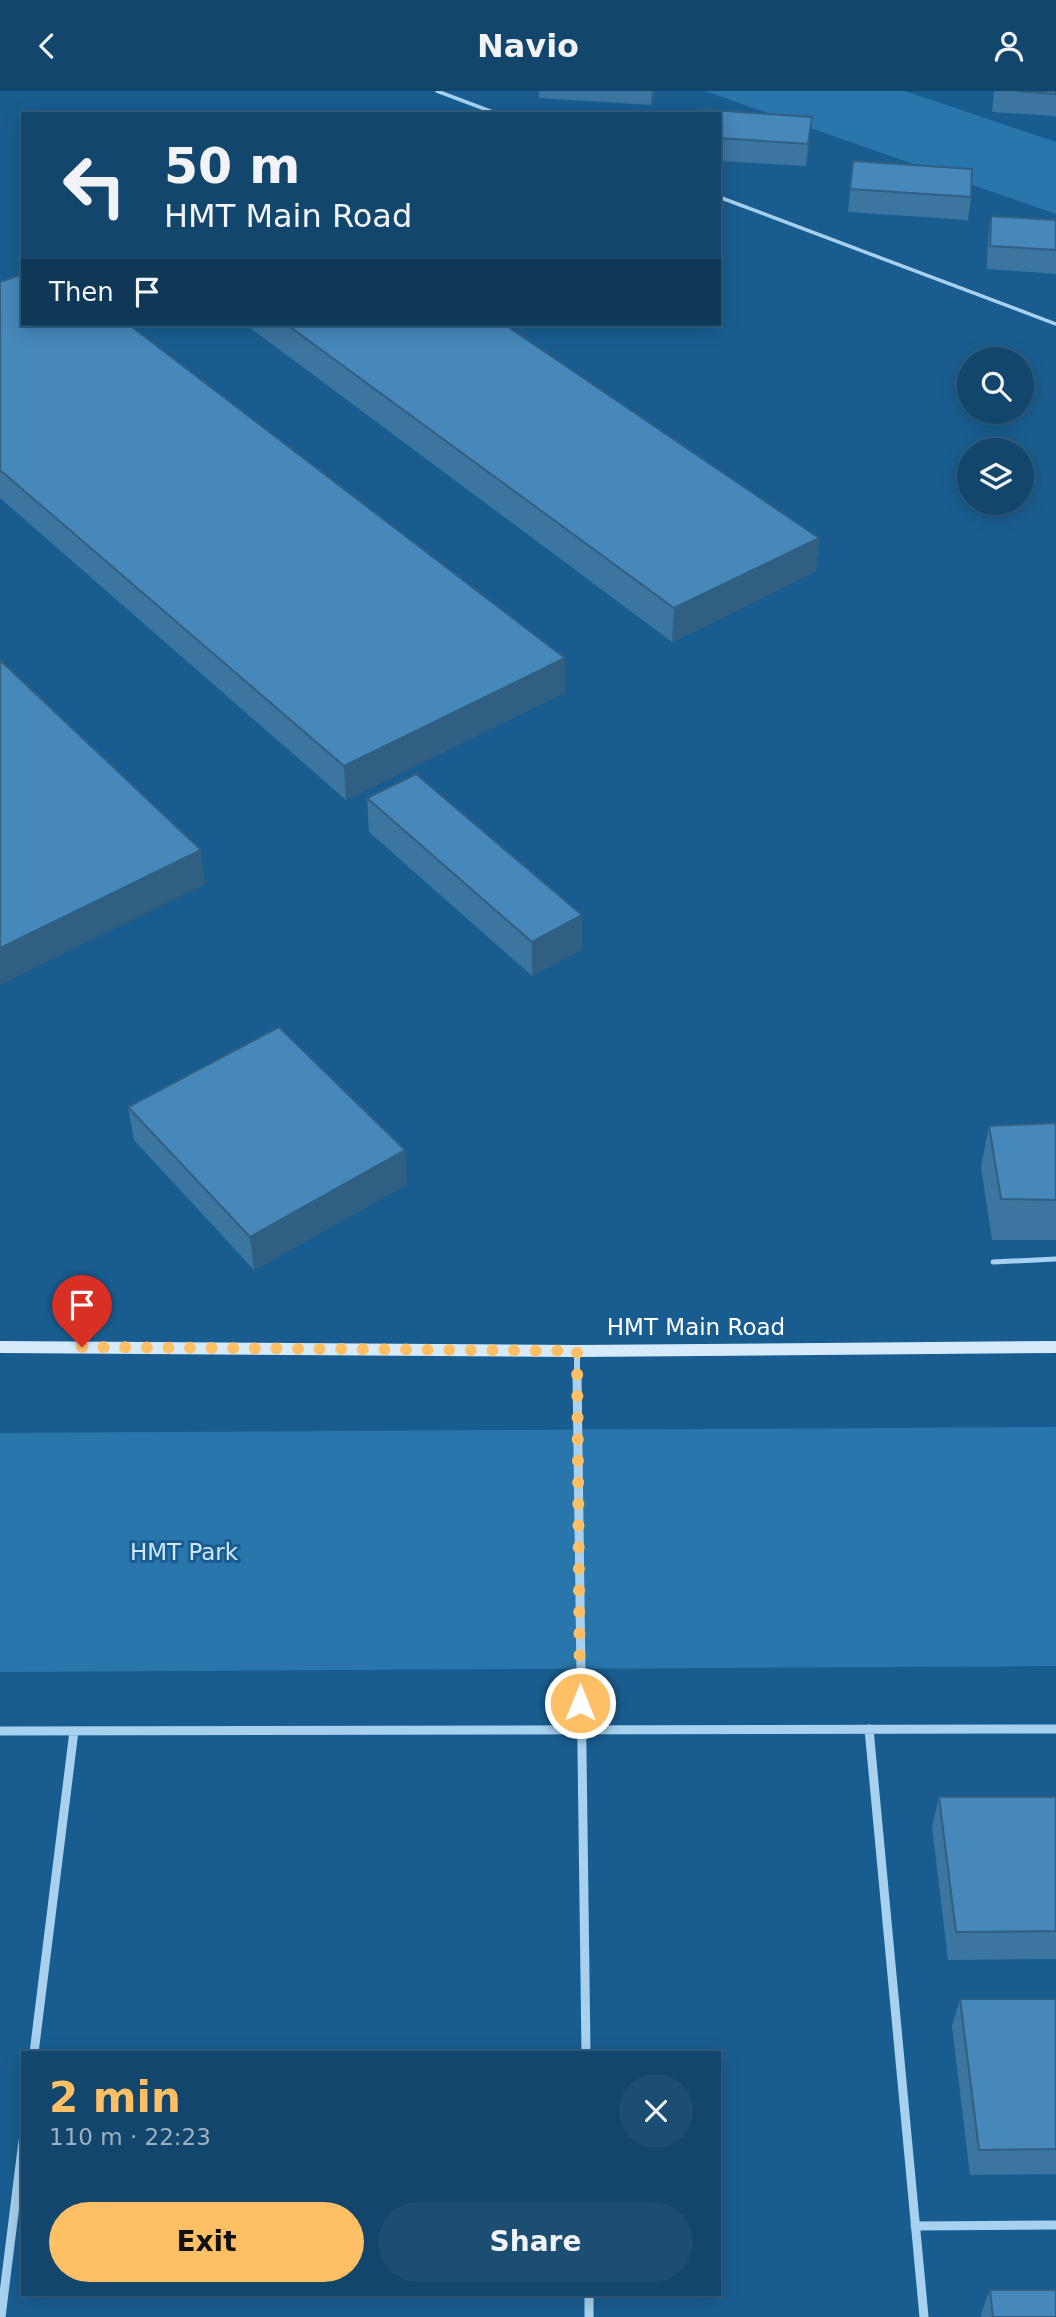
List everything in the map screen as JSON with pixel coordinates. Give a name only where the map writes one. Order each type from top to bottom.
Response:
[{"type":"street","name":"HMT Main Road","points":[[0,1347],[577,1351],[1056,1347]]},
{"type":"street","points":[[577,1351],[586,2051]]},
{"type":"street","points":[[869,1729],[924,2317]]},
{"type":"street","points":[[0,1731],[1056,1729]]},
{"type":"street","points":[[34,2051],[74,1731]]},
{"type":"street","points":[[1,2317],[21,2157]]},
{"type":"street","points":[[915,2226],[1056,2225]]},
{"type":"street","points":[[589,2296],[589,2317]]},
{"type":"lane","points":[[437,91],[493,112]]},
{"type":"lane","points":[[721,198],[1056,324]]},
{"type":"lane","points":[[993,1262],[1056,1259]]},
{"type":"green space","points":[[705,91],[905,91],[1056,142],[1056,214]]},
{"type":"green space","name":"HMT Park","points":[[1056,1427],[1056,1666],[0,1672],[0,1433]]},
{"type":"building","points":[[1016,91],[1056,91],[1056,94]]},
{"type":"building","points":[[697,109],[812,117],[808,144],[721,138],[721,112],[696,112]]},
{"type":"building","points":[[853,161],[972,169],[971,197],[850,189]]},
{"type":"building","points":[[991,216],[1056,220],[1056,250],[990,246]]},
{"type":"building","points":[[21,275],[21,326],[131,326],[565,658],[344,766],[0,470],[0,282]]},
{"type":"building","points":[[289,326],[507,326],[819,538],[674,608]]},
{"type":"building","points":[[0,660],[201,850],[0,948]]},
{"type":"building","points":[[416,774],[582,915],[532,942],[367,798]]},
{"type":"building","points":[[279,1027],[405,1150],[250,1237],[128,1107]]},
{"type":"building","points":[[1056,1123],[1056,1200],[1001,1199],[989,1126]]},
{"type":"building","points":[[939,1797],[1056,1797],[1056,1931],[956,1932]]},
{"type":"building","points":[[960,1999],[1056,1999],[1056,2149],[979,2150]]},
{"type":"building","points":[[990,2290],[1056,2290],[1056,2317],[993,2317]]},
{"type":"route","points":[[82,1347],[577,1351],[580,1703]]}]
